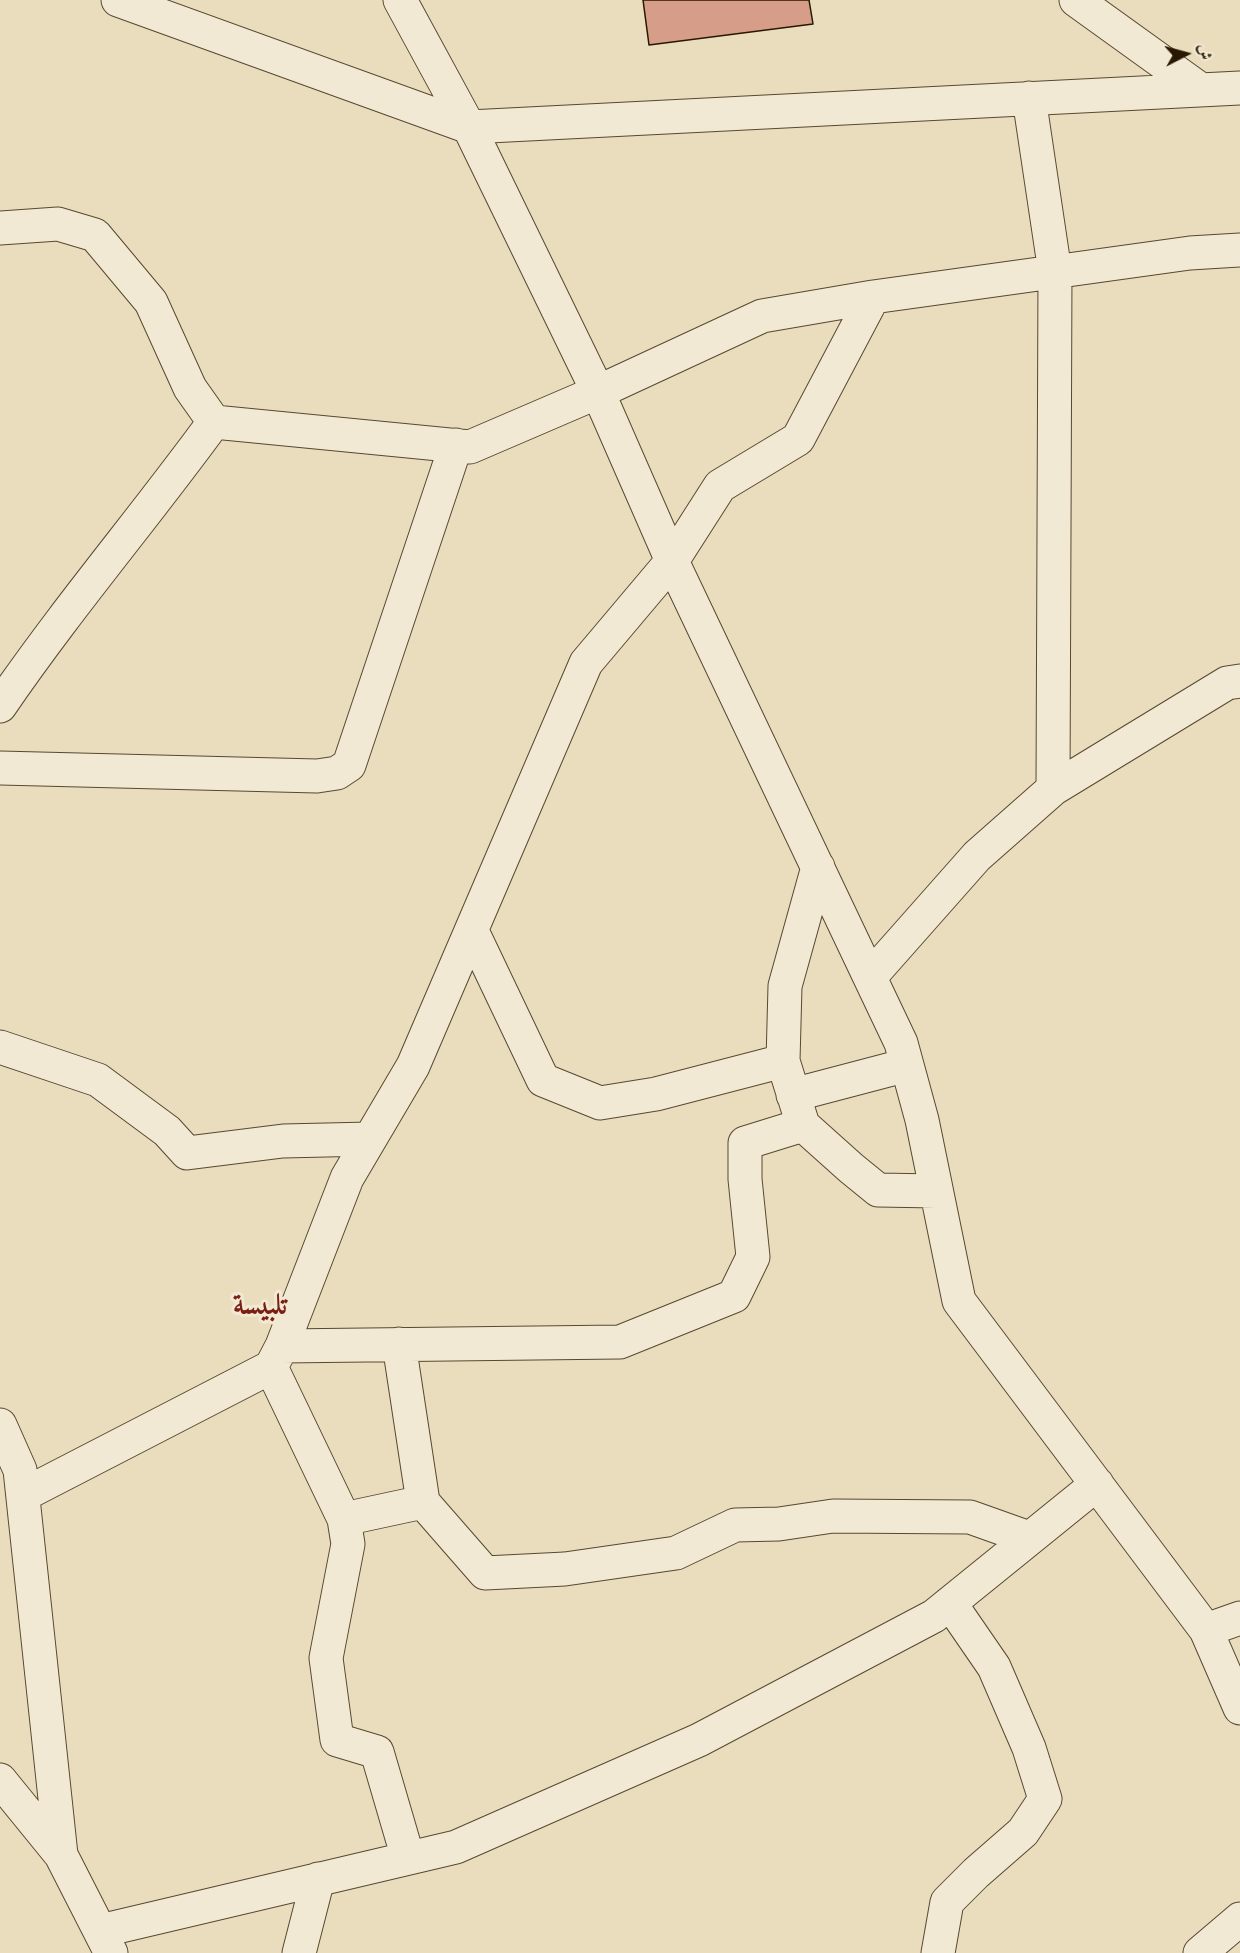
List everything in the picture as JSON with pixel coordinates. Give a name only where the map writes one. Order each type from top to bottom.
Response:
[{"type":"street","points":[[118,0],[470,128],[1240,88]]},
{"type":"street","points":[[400,0],[470,128],[598,392],[672,561],[901,1043],[922,1120],[959,1301],[1206,1630],[1240,1708]]},
{"type":"street","points":[[1076,0],[1201,90]]},
{"type":"street","points":[[1029,98],[1055,272],[1053,789]]},
{"type":"street","points":[[0,228],[58,224],[95,235],[151,302],[190,388],[214,422],[470,447],[598,392],[762,316],[873,297],[1190,253],[1240,250]]},
{"type":"street","points":[[408,1858],[377,1752],[337,1740],[326,1658],[348,1544],[344,1519],[276,1357],[347,1178],[413,1066],[586,663],[672,561],[720,486],[798,439],[873,297]]},
{"type":"street","points":[[0,706],[30,661],[172,480],[214,422]]},
{"type":"street","points":[[0,768],[317,776],[337,773],[349,765],[456,446]]},
{"type":"street","points":[[870,977],[977,856],[1053,789],[1227,683],[1240,681]]},
{"type":"street","points":[[818,867],[785,986],[783,1061],[798,1110],[851,1168],[878,1190],[936,1191]]},
{"type":"street","points":[[472,931],[543,1080],[600,1103],[656,1094],[783,1061]]},
{"type":"street","points":[[0,1047],[98,1080],[167,1131],[187,1153],[283,1141],[370,1139]]},
{"type":"street","points":[[23,1495],[276,1357],[399,1344],[620,1342],[734,1296],[753,1257],[745,1179],[744,1143],[798,1110],[907,1065]]},
{"type":"street","points":[[399,1344],[423,1502],[485,1573],[565,1569],[676,1553],[735,1525],[779,1524],[833,1516],[970,1517],[1029,1538]]},
{"type":"street","points":[[0,1425],[20,1470],[61,1855]]},
{"type":"street","points":[[0,1780],[61,1855],[105,1942],[318,1879],[456,1847],[699,1740],[934,1616],[1097,1484]]},
{"type":"street","points":[[344,1519],[423,1502]]},
{"type":"street","points":[[938,1953],[947,1902],[1023,1832],[1046,1799],[1029,1748],[994,1667],[950,1603]]},
{"type":"street","points":[[1206,1630],[1240,1618]]},
{"type":"street","points":[[299,1953],[318,1879]]},
{"type":"street","points":[[1200,1953],[1240,1919]]},
{"type":"building","points":[[643,0],[809,0],[813,24],[649,45]]},
{"type":"district","name":"تلبيسة","points":[[260,1308]]}]
